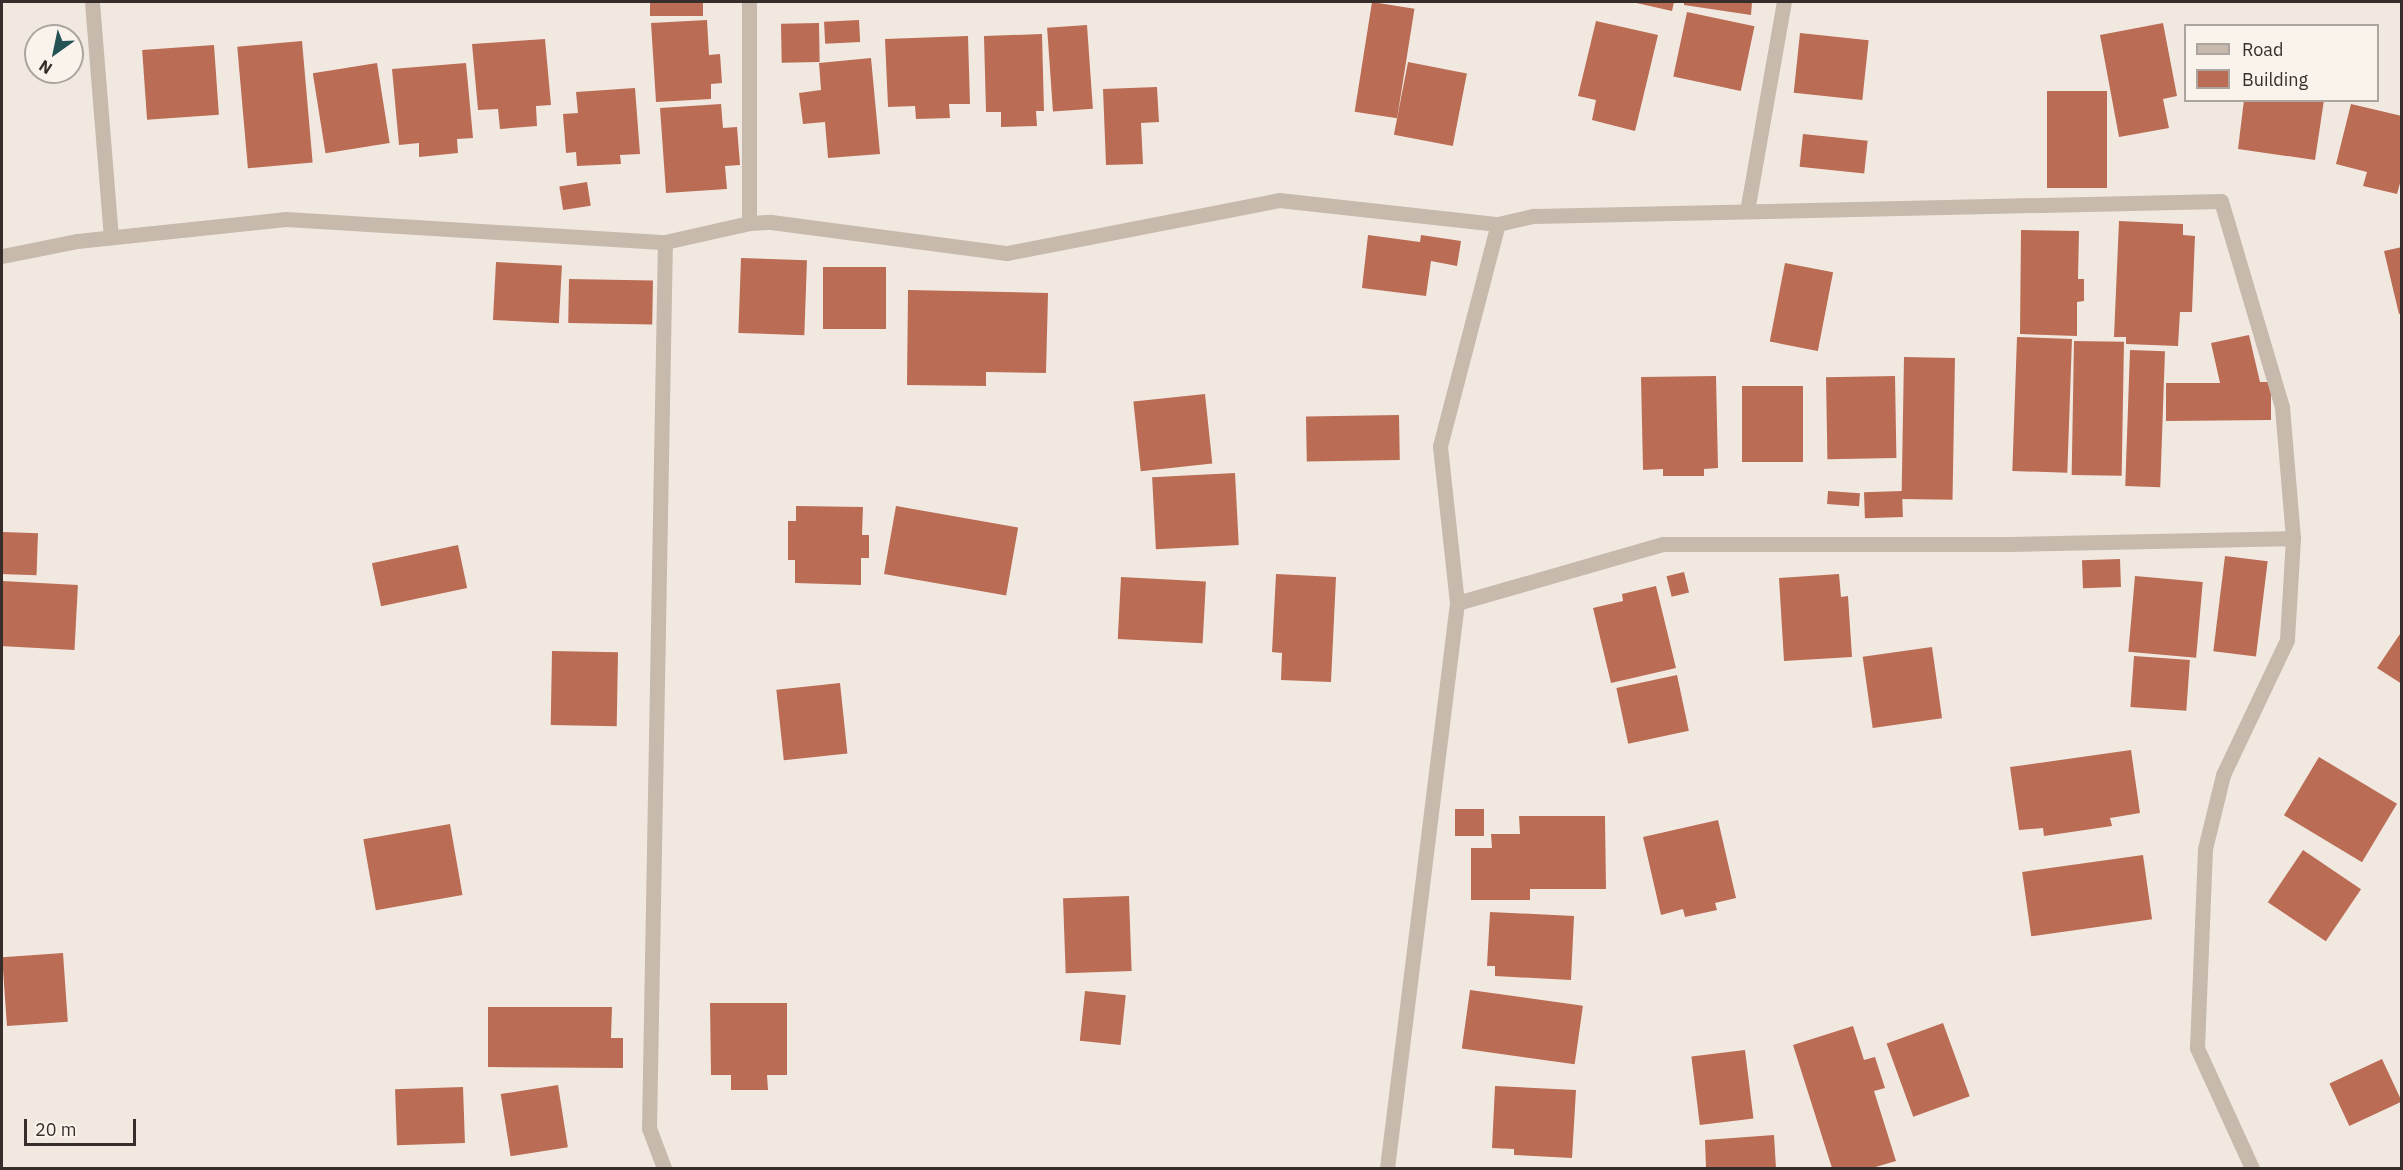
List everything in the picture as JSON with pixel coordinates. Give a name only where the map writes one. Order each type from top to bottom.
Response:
[{"type":"street","points":[[92,2],[111,237]]},
{"type":"street","points":[[749,2],[749,223]]},
{"type":"street","points":[[1747,211],[1784,2]]},
{"type":"street","points":[[2,256],[111,237],[286,219],[665,242],[749,223],[771,222],[1007,253],[1279,200],[1497,224],[1534,216],[2221,201],[2282,407],[2293,538],[2287,640],[2223,775],[2205,849],[2197,1048],[2252,1168]]},
{"type":"street","points":[[1387,1168],[1457,603],[1440,446],[1497,224]]},
{"type":"street","points":[[664,1168],[649,1128],[665,242]]},
{"type":"street","points":[[1457,603],[1663,544],[2010,544],[2293,538]]},
{"type":"building","points":[[650,2],[703,2],[703,16],[650,16]]},
{"type":"building","points":[[1372,2],[1414,9],[1397,118],[1355,112]]},
{"type":"building","points":[[1632,2],[1674,2],[1672,11]]},
{"type":"building","points":[[1684,2],[1752,2],[1751,15],[1684,5]]},
{"type":"building","points":[[1687,12],[1754,26],[1741,91],[1673,77]]},
{"type":"building","points":[[707,20],[709,55],[720,54],[722,83],[711,84],[711,99],[656,102],[651,23]]},
{"type":"building","points":[[859,20],[860,42],[825,44],[824,22]]},
{"type":"building","points":[[1596,21],[1658,35],[1635,131],[1592,120],[1596,100],[1578,96]]},
{"type":"building","points":[[819,23],[820,62],[782,63],[781,24]]},
{"type":"building","points":[[2163,23],[2177,96],[2163,99],[2169,128],[2119,137],[2100,35]]},
{"type":"building","points":[[1087,25],[1093,109],[1053,112],[1047,28]]},
{"type":"building","points":[[1800,33],[1869,40],[1862,100],[1794,93]]},
{"type":"building","points":[[1042,34],[1044,111],[1036,111],[1037,126],[1001,127],[1001,112],[986,112],[984,36]]},
{"type":"building","points":[[968,36],[970,104],[949,104],[950,118],[916,119],[915,106],[888,107],[885,39]]},
{"type":"building","points":[[545,39],[551,105],[536,106],[537,126],[500,129],[498,109],[478,110],[472,44]]},
{"type":"building","points":[[302,41],[313,163],[248,168],[237,47]]},
{"type":"building","points":[[214,45],[219,115],[147,120],[142,50]]},
{"type":"building","points":[[871,58],[880,154],[828,158],[825,122],[803,124],[799,93],[821,90],[819,63]]},
{"type":"building","points":[[1408,62],[1467,73],[1453,146],[1394,135]]},
{"type":"building","points":[[377,63],[390,143],[325,153],[313,73]]},
{"type":"building","points":[[466,63],[473,138],[457,139],[458,153],[419,157],[419,143],[399,145],[392,69]]},
{"type":"building","points":[[1157,87],[1159,122],[1141,123],[1143,164],[1106,165],[1103,89]]},
{"type":"building","points":[[635,88],[640,154],[620,155],[621,164],[577,166],[576,152],[566,153],[563,114],[578,113],[576,92]]},
{"type":"building","points":[[2047,91],[2107,91],[2107,188],[2047,188]]},
{"type":"building","points":[[2244,102],[2324,102],[2315,160],[2238,149]]},
{"type":"building","points":[[721,104],[723,128],[737,127],[740,165],[725,166],[727,189],[666,193],[660,108]]},
{"type":"building","points":[[2351,104],[2402,116],[2402,176],[2397,194],[2363,186],[2367,172],[2336,164]]},
{"type":"building","points":[[1803,134],[1868,141],[1864,174],[1800,167]]},
{"type":"building","points":[[587,182],[591,206],[563,210],[559,186]]},
{"type":"building","points":[[2119,221],[2183,224],[2183,235],[2195,236],[2192,312],[2180,312],[2178,346],[2126,344],[2126,337],[2114,337]]},
{"type":"building","points":[[2021,230],[2079,231],[2078,279],[2084,279],[2084,301],[2077,302],[2077,336],[2020,334]]},
{"type":"building","points":[[1368,235],[1420,242],[1421,235],[1461,241],[1457,266],[1431,261],[1426,296],[1362,288]]},
{"type":"building","points":[[2402,247],[2402,313],[2399,314],[2384,251]]},
{"type":"building","points":[[741,258],[807,260],[804,335],[738,333]]},
{"type":"building","points":[[496,262],[562,265],[559,323],[493,320]]},
{"type":"building","points":[[1785,263],[1833,272],[1818,351],[1770,342]]},
{"type":"building","points":[[823,267],[886,267],[886,329],[823,329]]},
{"type":"building","points":[[569,279],[653,280],[652,324],[568,323]]},
{"type":"building","points":[[908,290],[1048,293],[1046,373],[986,372],[986,386],[907,385]]},
{"type":"building","points":[[2249,335],[2260,382],[2271,382],[2271,420],[2166,421],[2166,383],[2220,383],[2211,343]]},
{"type":"building","points":[[2017,337],[2072,339],[2067,473],[2012,471]]},
{"type":"building","points":[[2074,341],[2124,342],[2122,476],[2072,475]]},
{"type":"building","points":[[2130,350],[2165,351],[2160,487],[2125,486]]},
{"type":"building","points":[[1904,357],[1955,358],[1953,500],[1902,499]]},
{"type":"building","points":[[1716,376],[1718,468],[1704,469],[1704,476],[1663,476],[1663,469],[1643,470],[1641,377]]},
{"type":"building","points":[[1895,376],[1896,458],[1827,459],[1826,377]]},
{"type":"building","points":[[1742,386],[1803,386],[1803,462],[1742,462]]},
{"type":"building","points":[[1205,394],[1212,464],[1141,471],[1133,402]]},
{"type":"building","points":[[1399,415],[1400,460],[1307,462],[1306,417]]},
{"type":"building","points":[[1235,473],[1239,545],[1156,549],[1152,477]]},
{"type":"building","points":[[1828,491],[1860,493],[1859,506],[1827,504]]},
{"type":"building","points":[[1902,491],[1903,517],[1865,518],[1864,492]]},
{"type":"building","points":[[796,506],[863,507],[862,535],[869,535],[869,558],[861,558],[861,585],[795,583],[795,560],[788,560],[788,521],[796,521]]},
{"type":"building","points":[[896,506],[1018,528],[1006,595],[884,574]]},
{"type":"building","points":[[2,532],[38,533],[37,575],[2,574]]},
{"type":"building","points":[[458,545],[467,588],[381,606],[372,563]]},
{"type":"building","points":[[2225,556],[2268,561],[2256,657],[2213,651]]},
{"type":"building","points":[[2120,559],[2121,587],[2083,588],[2082,560]]},
{"type":"building","points":[[1684,572],[1689,592],[1672,597],[1667,576]]},
{"type":"building","points":[[1276,574],[1336,577],[1331,682],[1281,680],[1282,653],[1272,652]]},
{"type":"building","points":[[1839,574],[1841,597],[1848,596],[1852,657],[1784,661],[1779,578]]},
{"type":"building","points":[[2135,576],[2203,582],[2196,658],[2128,652]]},
{"type":"building","points":[[1121,577],[1206,581],[1203,643],[1118,639]]},
{"type":"building","points":[[2,581],[78,585],[74,650],[2,646]]},
{"type":"building","points":[[1656,586],[1676,668],[1611,683],[1593,608],[1623,601],[1622,594]]},
{"type":"building","points":[[2402,631],[2402,684],[2377,668]]},
{"type":"building","points":[[1932,647],[1942,718],[1873,728],[1863,657]]},
{"type":"building","points":[[552,651],[618,652],[617,726],[551,725]]},
{"type":"building","points":[[2134,656],[2190,660],[2186,711],[2130,707]]},
{"type":"building","points":[[1677,675],[1689,731],[1628,744],[1616,688]]},
{"type":"building","points":[[840,683],[847,754],[784,760],[776,690]]},
{"type":"building","points":[[2131,750],[2140,813],[2110,818],[2112,826],[2044,836],[2043,828],[2019,830],[2010,767]]},
{"type":"building","points":[[2319,757],[2397,804],[2362,862],[2284,815]]},
{"type":"building","points":[[1455,809],[1484,809],[1484,836],[1455,836]]},
{"type":"building","points":[[1519,816],[1605,816],[1606,889],[1530,889],[1530,900],[1471,900],[1471,848],[1492,848],[1491,834],[1520,834]]},
{"type":"building","points":[[1718,820],[1736,898],[1715,903],[1717,910],[1685,917],[1683,909],[1661,915],[1643,837]]},
{"type":"building","points":[[450,824],[463,895],[376,910],[363,839]]},
{"type":"building","points":[[2303,850],[2361,889],[2326,941],[2268,902]]},
{"type":"building","points":[[2143,855],[2152,919],[2031,936],[2022,872]]},
{"type":"building","points":[[1129,896],[1132,971],[1066,973],[1063,898]]},
{"type":"building","points":[[1490,912],[1574,916],[1571,980],[1495,976],[1495,966],[1487,966]]},
{"type":"building","points":[[63,953],[68,1022],[7,1026],[2,957]]},
{"type":"building","points":[[1470,990],[1583,1006],[1575,1064],[1462,1048]]},
{"type":"building","points":[[1085,991],[1126,995],[1121,1045],[1080,1041]]},
{"type":"building","points":[[710,1003],[787,1003],[787,1075],[767,1075],[768,1090],[731,1090],[731,1075],[711,1075]]},
{"type":"building","points":[[488,1007],[612,1007],[611,1038],[623,1038],[623,1068],[488,1067]]},
{"type":"building","points":[[1943,1023],[1970,1096],[1913,1117],[1887,1044]]},
{"type":"building","points":[[1853,1026],[1864,1060],[1875,1057],[1885,1088],[1874,1091],[1896,1161],[1872,1168],[1832,1168],[1793,1045]]},
{"type":"building","points":[[1745,1050],[1753,1118],[1700,1125],[1691,1057]]},
{"type":"building","points":[[2382,1059],[2402,1102],[2349,1126],[2329,1084]]},
{"type":"building","points":[[558,1085],[568,1147],[511,1156],[501,1094]]},
{"type":"building","points":[[1495,1086],[1576,1090],[1572,1158],[1514,1155],[1514,1149],[1492,1148]]},
{"type":"building","points":[[463,1087],[465,1143],[397,1145],[395,1089]]},
{"type":"building","points":[[1774,1135],[1776,1168],[1706,1168],[1705,1140]]}]
